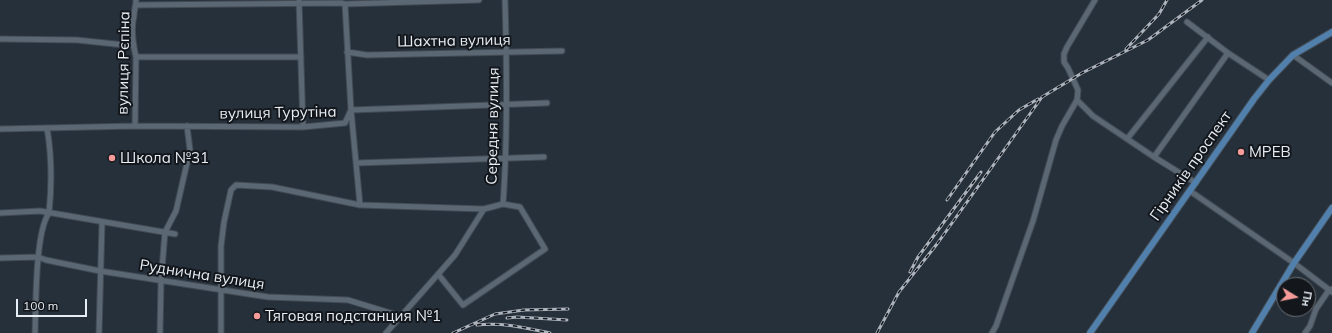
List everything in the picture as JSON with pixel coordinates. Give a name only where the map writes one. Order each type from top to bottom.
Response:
[{"type":"main road","name":"Гірників проспект","points":[[1090,333],[1254,99],[1269,80],[1293,55],[1332,32]]},
{"type":"main road","points":[[1252,333],[1294,263],[1332,208]]},
{"type":"street","points":[[136,3],[299,1],[345,4],[479,0]]},
{"type":"street","name":"Середня вулиця","points":[[503,204],[507,105],[505,0]]},
{"type":"street","points":[[992,333],[996,326],[1033,221],[1056,140],[1077,100],[1078,90],[1064,62],[1064,54],[1095,0]]},
{"type":"street","points":[[299,1],[303,127]]},
{"type":"street","name":"вулиця Рєпіна","points":[[135,126],[136,57],[133,17],[136,3]]},
{"type":"street","points":[[345,4],[351,110],[360,205]]},
{"type":"street","points":[[1187,22],[1228,53],[1269,80]]},
{"type":"street","points":[[0,38],[77,40],[134,46]]},
{"type":"street","points":[[1127,138],[1208,38]]},
{"type":"street","name":"Шахтна вулиця","points":[[347,52],[367,55],[562,51]]},
{"type":"street","points":[[1154,157],[1228,53]]},
{"type":"street","points":[[1293,55],[1332,83]]},
{"type":"street","points":[[136,57],[301,57]]},
{"type":"street","points":[[1077,100],[1093,116],[1196,183]]},
{"type":"street","name":"вулиця Турутіна","points":[[0,129],[135,126],[303,127],[345,123],[351,110],[547,103]]},
{"type":"street","points":[[160,333],[161,281],[165,232],[176,211],[190,150],[187,126]]},
{"type":"street","points":[[35,333],[38,257],[46,217],[49,213],[52,186],[51,150],[47,128]]},
{"type":"street","points":[[356,163],[544,157]]},
{"type":"street","points":[[220,333],[222,291],[221,246],[224,222],[231,190],[236,184],[272,187],[360,205],[484,209],[503,204],[520,207],[545,249],[463,305],[438,274]]},
{"type":"street","points":[[1190,191],[1331,290],[1316,309],[1310,326],[1305,333]]},
{"type":"street","points":[[386,333],[455,255],[484,209]]},
{"type":"street","points":[[0,213],[40,211],[102,223],[175,234]]},
{"type":"street","points":[[99,333],[102,223]]},
{"type":"street","name":"Руднична вулиця","points":[[0,258],[38,257],[100,271],[268,297],[348,300],[400,316]]},
{"type":"railway","points":[[1126,49],[1159,14],[1167,0]]},
{"type":"railway","points":[[877,333],[899,292],[937,244],[1042,97],[1082,73],[1148,40],[1202,0]]},
{"type":"railway","points":[[947,200],[995,132],[1019,110],[1038,99]]},
{"type":"railway","points":[[910,272],[918,257],[981,172]]},
{"type":"railway","points":[[453,333],[495,314],[524,310],[568,309]]},
{"type":"railway","points":[[507,318],[517,317],[567,320]]},
{"type":"railway","points":[[477,325],[496,324],[523,327],[550,333]]},
{"type":"place","name":"МРЕВ","points":[[1241,152]]},
{"type":"place","name":"Школа №31","points":[[112,158]]},
{"type":"place","name":"Тяговая подстанция №1","points":[[257,316]]}]
